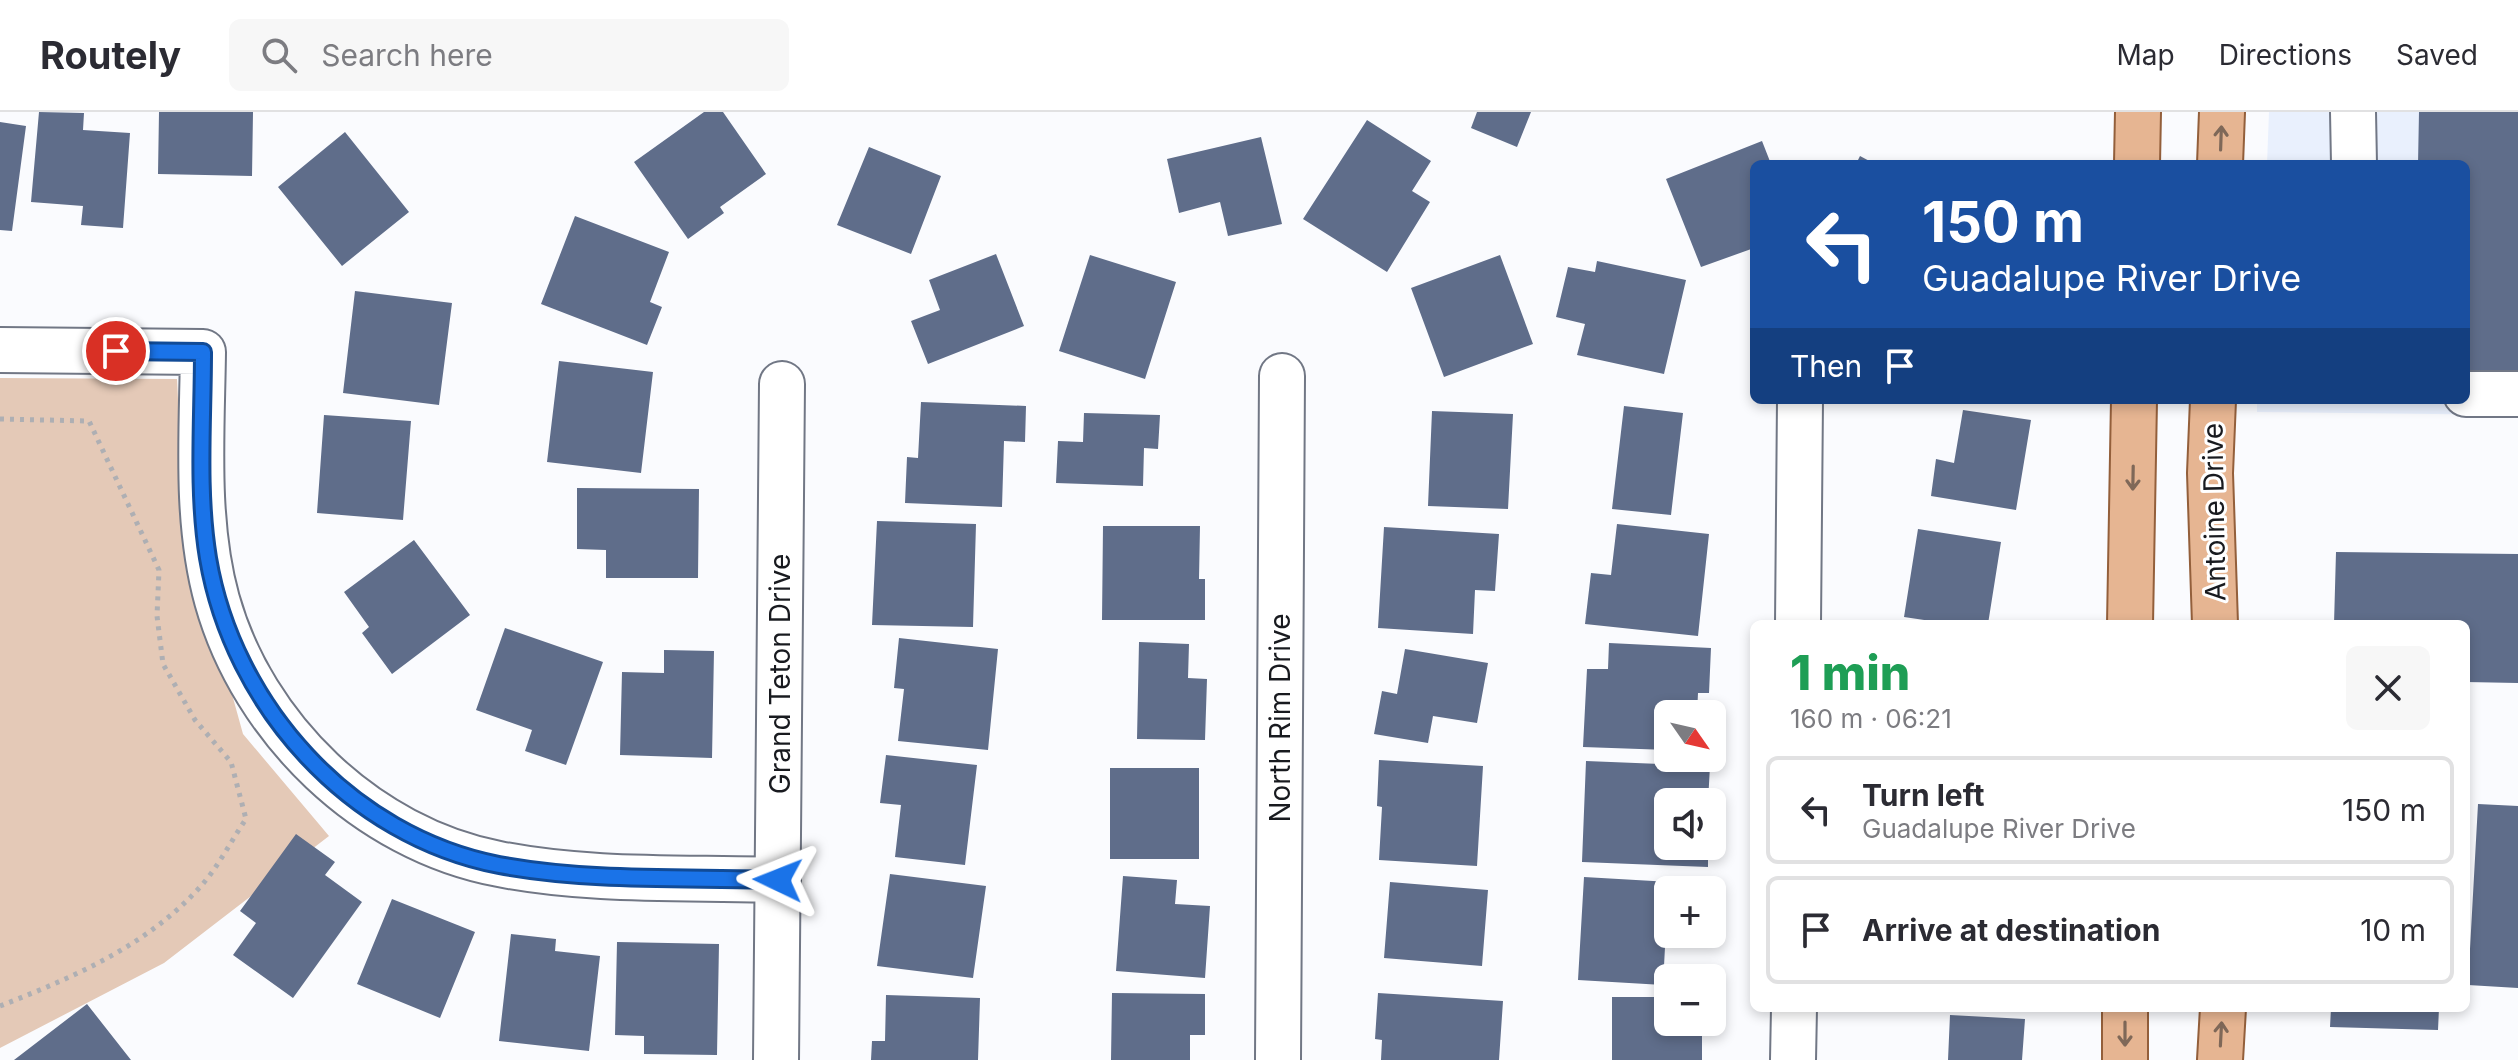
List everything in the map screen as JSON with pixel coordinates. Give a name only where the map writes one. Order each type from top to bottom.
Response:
[{"type":"main road","points":[[2137,160],[2138,112]]},
{"type":"main road","points":[[2220,160],[2222,112]]},
{"type":"main road","points":[[2130,620],[2134,404]]},
{"type":"main road","name":"Antoine Drive","points":[[2213,404],[2210,473],[2215,620]]},
{"type":"main road","points":[[2125,1012],[2125,1060]]},
{"type":"main road","points":[[2220,1060],[2223,1012]]},
{"type":"street","points":[[2353,112],[2354,160]]},
{"type":"street","points":[[0,350],[203,352],[202,470],[208,555],[231,641],[273,715],[299,747],[355,800],[423,841],[501,865],[587,874],[778,880]]},
{"type":"street","name":"North Rim Drive","points":[[1278,1060],[1282,376]]},
{"type":"street","name":"Grand Teton Drive","points":[[776,1060],[782,384]]},
{"type":"street","points":[[2470,394],[2518,394]]},
{"type":"street","points":[[1798,620],[1800,404]]},
{"type":"street","points":[[1793,1060],[1794,1012]]},
{"type":"path","points":[[0,419],[89,421],[159,570],[157,616],[163,664],[195,720],[231,762],[246,819],[202,885],[143,939],[60,983],[0,1006]]},
{"type":"shaded area","points":[[2269,112],[2518,112],[2518,415],[2257,412],[2257,404],[2470,404],[2470,160],[2267,160]]},
{"type":"shaded area","points":[[0,378],[177,379],[184,521],[243,734],[329,836],[164,963],[0,1048]]},
{"type":"building","points":[[39,112],[84,113],[83,130],[130,133],[123,228],[81,225],[83,206],[31,202]]},
{"type":"building","points":[[159,112],[253,112],[252,176],[158,174]]},
{"type":"building","points":[[704,112],[723,112],[766,174],[720,207],[724,213],[688,239],[634,162]]},
{"type":"building","points":[[1477,112],[1531,112],[1517,147],[1471,128]]},
{"type":"building","points":[[2419,112],[2518,112],[2518,376],[2470,376],[2470,160],[2418,160]]},
{"type":"building","points":[[1367,120],[1431,161],[1412,191],[1430,202],[1387,272],[1303,219]]},
{"type":"building","points":[[0,122],[26,126],[12,231],[0,230]]},
{"type":"building","points":[[345,132],[409,212],[342,266],[278,187]]},
{"type":"building","points":[[1261,137],[1282,224],[1228,236],[1220,202],[1179,213],[1167,159]]},
{"type":"building","points":[[1762,141],[1769,160],[1750,160],[1750,249],[1701,267],[1666,179]]},
{"type":"building","points":[[869,147],[941,176],[911,254],[837,225]]},
{"type":"building","points":[[575,216],[669,252],[650,302],[662,307],[647,345],[541,304]]},
{"type":"building","points":[[996,254],[1024,326],[928,364],[911,321],[940,310],[929,280]]},
{"type":"building","points":[[1090,255],[1176,282],[1145,379],[1059,351]]},
{"type":"building","points":[[1500,255],[1533,344],[1444,377],[1411,288]]},
{"type":"building","points":[[1597,261],[1686,280],[1664,374],[1577,355],[1585,324],[1556,317],[1568,267],[1595,272]]},
{"type":"building","points":[[355,291],[452,303],[439,405],[343,393]]},
{"type":"building","points":[[559,361],[653,372],[641,473],[547,462]]},
{"type":"building","points":[[921,402],[1026,406],[1025,442],[1004,441],[1002,507],[905,503],[907,457],[918,458]]},
{"type":"building","points":[[1624,406],[1683,413],[1671,515],[1612,509]]},
{"type":"building","points":[[1963,410],[2031,420],[2016,510],[1931,496],[1936,459],[1954,463]]},
{"type":"building","points":[[1432,411],[1513,414],[1508,509],[1428,506]]},
{"type":"building","points":[[1084,413],[1160,415],[1158,449],[1144,448],[1143,486],[1056,483],[1058,441],[1083,442]]},
{"type":"building","points":[[324,415],[411,421],[403,520],[317,513]]},
{"type":"building","points":[[577,488],[699,489],[698,578],[606,578],[606,550],[577,549]]},
{"type":"building","points":[[877,521],[976,524],[973,627],[872,625]]},
{"type":"building","points":[[1617,524],[1709,534],[1698,636],[1585,624],[1591,573],[1611,575]]},
{"type":"building","points":[[1103,526],[1200,526],[1199,579],[1205,579],[1205,620],[1102,620]]},
{"type":"building","points":[[1384,527],[1499,534],[1495,591],[1475,590],[1473,634],[1378,628]]},
{"type":"building","points":[[1918,529],[2001,542],[1989,620],[1904,617]]},
{"type":"building","points":[[414,540],[470,615],[392,674],[362,633],[369,627],[344,592]]},
{"type":"building","points":[[2336,552],[2518,554],[2518,683],[2470,682],[2470,620],[2334,620]]},
{"type":"building","points":[[505,628],[603,662],[566,765],[525,751],[532,730],[476,710]]},
{"type":"building","points":[[899,638],[998,649],[988,750],[898,741],[904,689],[894,688]]},
{"type":"building","points":[[1139,642],[1189,644],[1188,678],[1207,679],[1205,740],[1137,739]]},
{"type":"building","points":[[1609,643],[1711,648],[1709,693],[1698,693],[1698,700],[1654,700],[1654,750],[1583,747],[1587,669],[1608,669]]},
{"type":"building","points":[[1405,649],[1488,663],[1477,723],[1433,716],[1428,743],[1374,734],[1382,691],[1397,694]]},
{"type":"building","points":[[664,650],[714,651],[712,758],[620,755],[622,672],[664,673]]},
{"type":"building","points":[[886,755],[977,765],[965,865],[895,857],[901,805],[880,803]]},
{"type":"building","points":[[1379,760],[1483,766],[1477,866],[1379,860],[1382,807],[1377,806]]},
{"type":"building","points":[[1586,761],[1654,764],[1654,772],[1710,772],[1709,788],[1654,788],[1654,860],[1708,860],[1708,867],[1582,862]]},
{"type":"building","points":[[1110,768],[1199,768],[1199,859],[1110,859]]},
{"type":"building","points":[[2478,804],[2518,806],[2518,988],[2470,985]]},
{"type":"building","points":[[296,834],[335,862],[325,875],[362,902],[293,998],[233,955],[256,923],[240,911]]},
{"type":"building","points":[[890,874],[986,886],[973,978],[877,966]]},
{"type":"building","points":[[1123,876],[1177,880],[1175,904],[1210,906],[1205,978],[1116,971]]},
{"type":"building","points":[[1584,877],[1654,881],[1654,948],[1665,948],[1664,964],[1654,964],[1654,984],[1578,980]]},
{"type":"building","points":[[1390,882],[1488,890],[1482,966],[1384,958]]},
{"type":"building","points":[[392,899],[475,932],[440,1018],[357,984]]},
{"type":"building","points":[[511,934],[556,939],[555,951],[600,956],[589,1051],[499,1041]]},
{"type":"building","points":[[617,942],[719,944],[717,1055],[644,1054],[644,1036],[615,1035]]},
{"type":"building","points":[[1112,993],[1205,994],[1205,1035],[1190,1035],[1190,1060],[1111,1060]]},
{"type":"building","points":[[1378,993],[1503,1001],[1499,1060],[1381,1060],[1382,1040],[1375,1039]]},
{"type":"building","points":[[886,995],[980,998],[978,1060],[871,1060],[872,1041],[885,1041]]},
{"type":"building","points":[[1612,997],[1654,997],[1654,1036],[1702,1036],[1702,1060],[1612,1060]]},
{"type":"building","points":[[87,1004],[131,1060],[14,1060]]},
{"type":"building","points":[[2331,1012],[2439,1012],[2438,1030],[2330,1027]]},
{"type":"building","points":[[1950,1015],[2025,1019],[2022,1060],[1948,1060]]},
{"type":"route","points":[[116,351],[203,352],[202,470],[208,555],[217,599],[231,641],[250,680],[273,715],[299,747],[355,800],[423,841],[501,865],[587,874],[778,880]]}]
